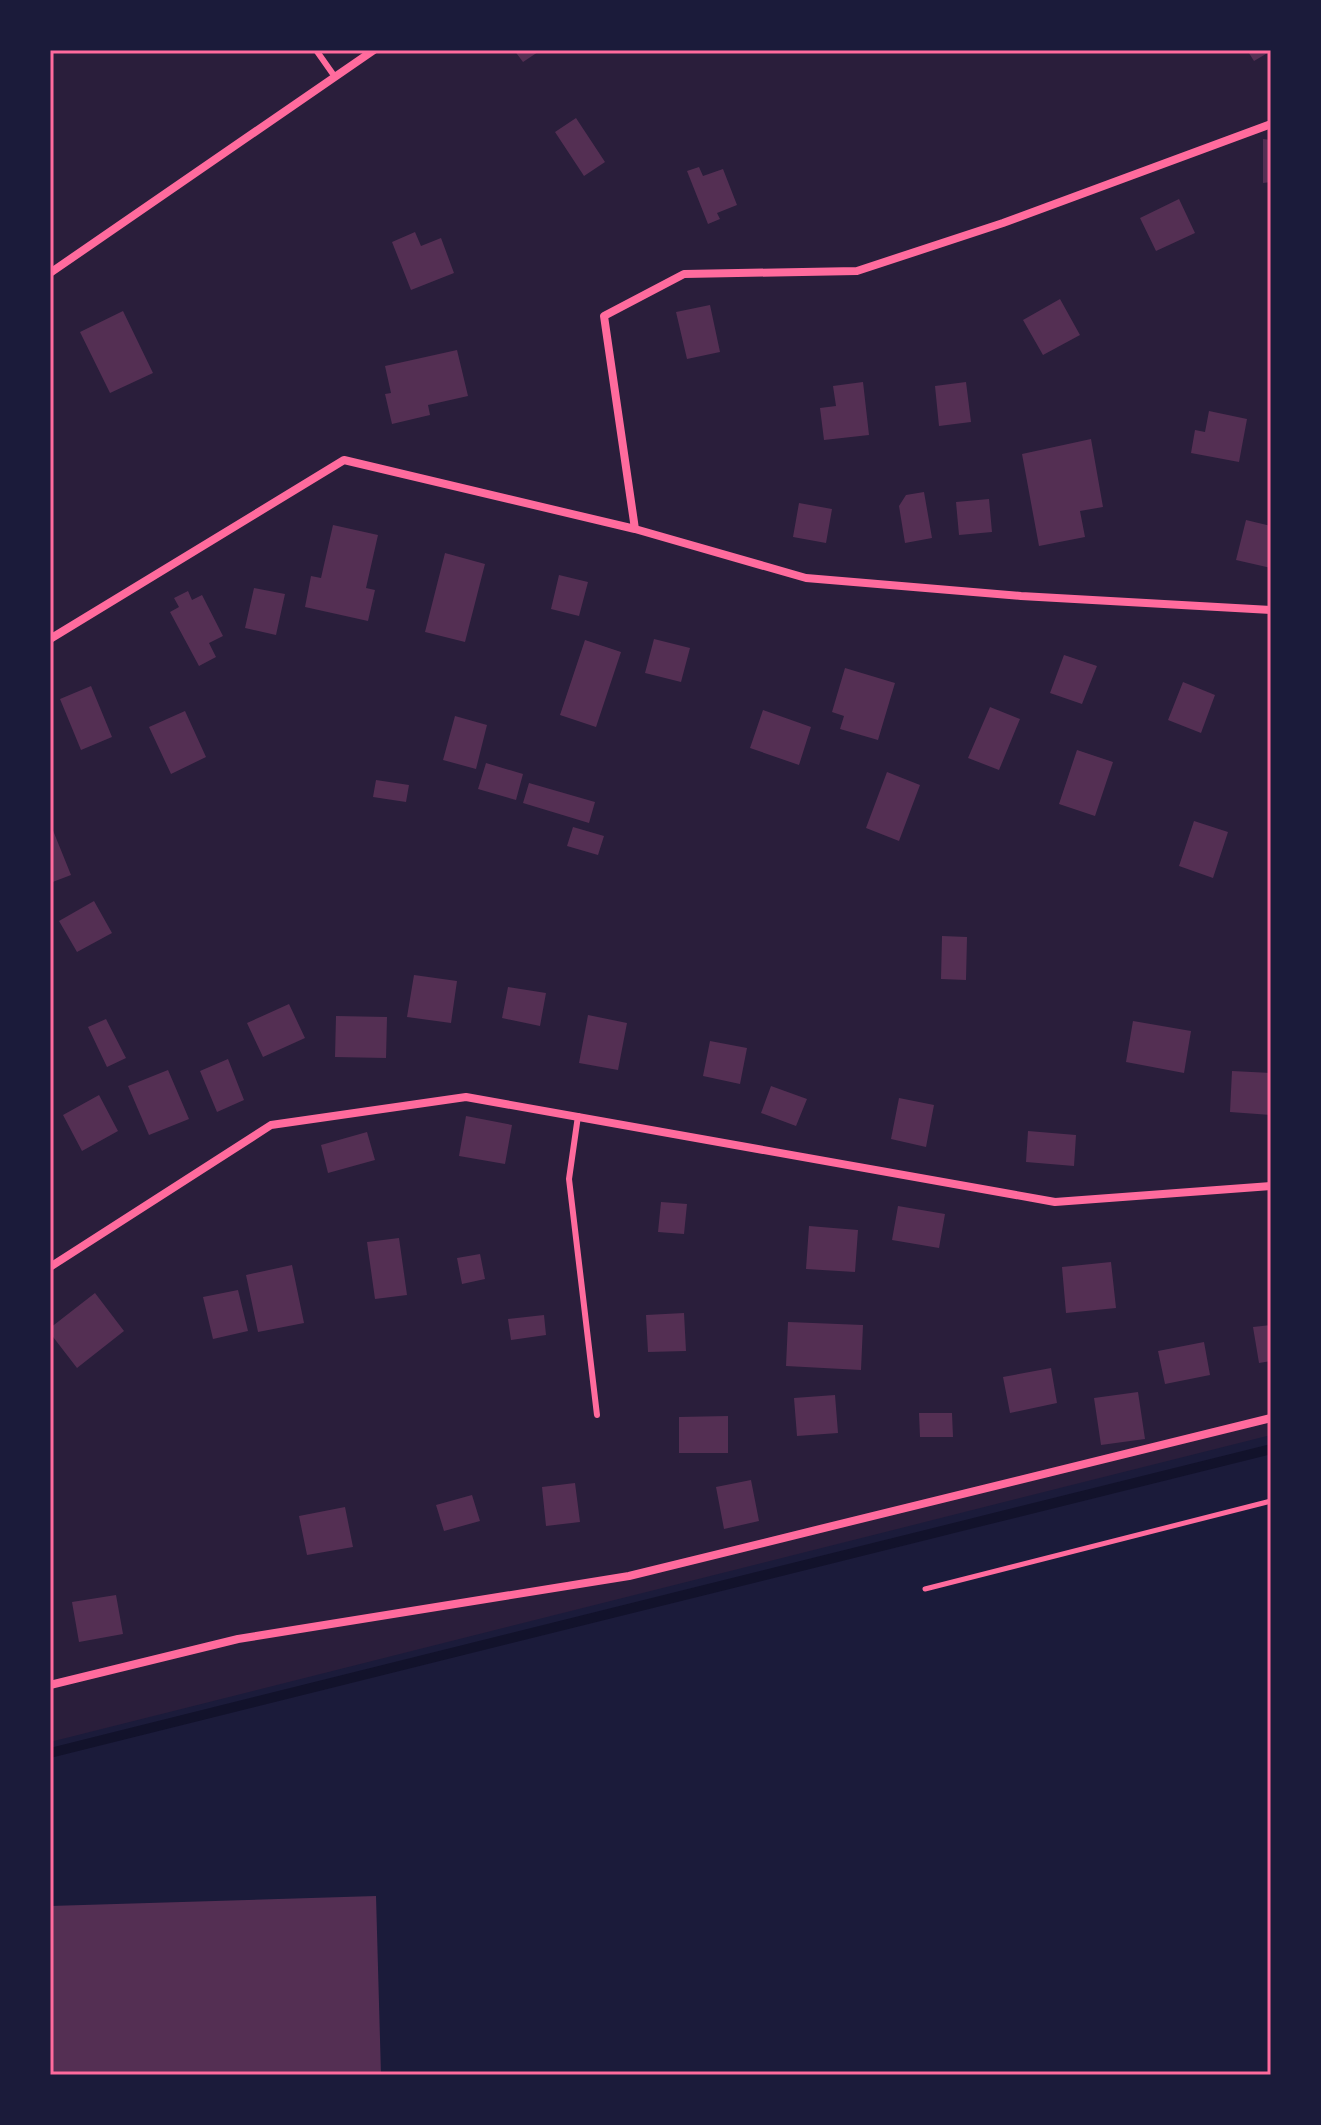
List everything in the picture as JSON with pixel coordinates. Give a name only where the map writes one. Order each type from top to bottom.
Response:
[{"type":"street","points":[[50,273],[374,50]]},
{"type":"street","points":[[635,529],[604,316],[684,274],[857,271],[1003,223],[1271,124]]},
{"type":"street","points":[[50,639],[344,460],[635,529],[806,578],[1021,596],[1271,610]]},
{"type":"street","points":[[50,1267],[271,1125],[466,1097],[1055,1202],[1271,1186]]},
{"type":"street","points":[[50,1685],[238,1639],[629,1576],[1271,1418]]},
{"type":"lane","points":[[316,50],[335,77]]},
{"type":"lane","points":[[578,1116],[569,1179],[597,1415]]},
{"type":"path","points":[[925,1589],[1271,1501]]},
{"type":"shaded area","points":[[50,50],[1271,50],[1271,1435],[50,1742]]},
{"type":"building","points":[[514,50],[541,50],[523,62]]},
{"type":"building","points":[[1247,50],[1271,50],[1271,51],[1254,61]]},
{"type":"building","points":[[576,118],[605,162],[584,176],[555,132]]},
{"type":"building","points":[[1263,139],[1271,140],[1271,182],[1263,183]]},
{"type":"building","points":[[699,167],[703,176],[723,169],[737,205],[717,213],[720,219],[708,224],[687,171]]},
{"type":"building","points":[[1179,199],[1195,233],[1156,251],[1140,218]]},
{"type":"building","points":[[415,232],[421,246],[441,238],[454,273],[411,290],[392,242]]},
{"type":"building","points":[[1060,299],[1080,335],[1043,355],[1023,320]]},
{"type":"building","points":[[710,305],[720,352],[687,359],[676,312]]},
{"type":"building","points":[[123,311],[153,373],[110,393],[80,332]]},
{"type":"building","points":[[457,350],[468,396],[428,405],[430,415],[392,424],[385,394],[391,393],[385,366]]},
{"type":"building","points":[[863,382],[869,435],[824,440],[820,408],[836,406],[833,386]]},
{"type":"building","points":[[966,382],[971,422],[939,426],[935,386]]},
{"type":"building","points":[[1209,411],[1247,419],[1239,462],[1191,453],[1195,430],[1205,432]]},
{"type":"building","points":[[1091,439],[1103,507],[1080,511],[1085,537],[1039,546],[1022,454]]},
{"type":"building","points":[[924,492],[932,538],[905,543],[899,506],[906,495]]},
{"type":"building","points":[[989,499],[992,532],[959,535],[956,502]]},
{"type":"building","points":[[799,503],[832,509],[826,543],[793,537]]},
{"type":"building","points":[[1246,520],[1271,526],[1271,568],[1236,560]]},
{"type":"building","points":[[333,525],[378,535],[366,588],[375,590],[368,621],[305,607],[311,576],[321,578]]},
{"type":"building","points":[[445,553],[485,564],[465,642],[425,632]]},
{"type":"building","points":[[559,575],[588,582],[579,616],[551,609]]},
{"type":"building","points":[[254,588],[285,594],[276,635],[245,628]]},
{"type":"building","points":[[188,591],[192,600],[202,595],[223,636],[209,643],[216,657],[199,666],[170,612],[179,607],[174,598]]},
{"type":"building","points":[[654,639],[690,648],[681,682],[645,673]]},
{"type":"building","points":[[585,640],[621,652],[596,727],[560,715]]},
{"type":"building","points":[[1064,655],[1097,666],[1082,704],[1050,693]]},
{"type":"building","points":[[845,668],[895,683],[878,740],[840,729],[844,716],[832,712]]},
{"type":"building","points":[[1183,682],[1215,695],[1201,733],[1168,720]]},
{"type":"building","points":[[91,686],[112,737],[81,750],[60,699]]},
{"type":"building","points":[[990,707],[1020,719],[999,770],[968,758]]},
{"type":"building","points":[[763,710],[811,727],[799,765],[750,748]]},
{"type":"building","points":[[185,711],[206,757],[171,774],[149,727]]},
{"type":"building","points":[[455,716],[487,725],[476,769],[443,760]]},
{"type":"building","points":[[1077,750],[1113,762],[1095,816],[1059,804]]},
{"type":"building","points":[[486,763],[523,774],[516,800],[478,789]]},
{"type":"building","points":[[887,772],[920,785],[899,841],[866,828]]},
{"type":"building","points":[[376,780],[409,785],[406,802],[373,797]]},
{"type":"building","points":[[529,783],[595,802],[589,823],[523,803]]},
{"type":"building","points":[[1194,821],[1228,832],[1213,878],[1179,866]]},
{"type":"building","points":[[573,827],[604,836],[598,855],[567,846]]},
{"type":"building","points":[[50,829],[71,875],[50,883]]},
{"type":"building","points":[[94,901],[112,933],[77,952],[59,921]]},
{"type":"building","points":[[942,936],[967,937],[966,980],[941,979]]},
{"type":"building","points":[[414,975],[457,981],[451,1023],[407,1017]]},
{"type":"building","points":[[508,987],[546,993],[540,1026],[502,1018]]},
{"type":"building","points":[[289,1004],[305,1038],[263,1057],[247,1023]]},
{"type":"building","points":[[588,1015],[627,1023],[618,1070],[579,1063]]},
{"type":"building","points":[[336,1016],[387,1017],[386,1058],[335,1057]]},
{"type":"building","points":[[106,1019],[126,1058],[107,1067],[88,1027]]},
{"type":"building","points":[[1133,1021],[1191,1031],[1184,1073],[1126,1062]]},
{"type":"building","points":[[710,1041],[747,1048],[740,1084],[703,1076]]},
{"type":"building","points":[[228,1059],[244,1100],[217,1112],[200,1071]]},
{"type":"building","points":[[168,1070],[189,1119],[149,1135],[128,1086]]},
{"type":"building","points":[[1232,1071],[1271,1073],[1271,1115],[1230,1112]]},
{"type":"building","points":[[771,1086],[807,1099],[796,1126],[761,1113]]},
{"type":"building","points":[[99,1095],[118,1131],[82,1151],[63,1115]]},
{"type":"building","points":[[899,1098],[934,1105],[926,1147],[891,1139]]},
{"type":"building","points":[[466,1116],[512,1125],[505,1164],[459,1156]]},
{"type":"building","points":[[1028,1131],[1076,1135],[1074,1166],[1026,1162]]},
{"type":"building","points":[[367,1132],[375,1160],[328,1173],[321,1145]]},
{"type":"building","points":[[661,1202],[687,1204],[684,1234],[658,1232]]},
{"type":"building","points":[[898,1206],[945,1214],[939,1248],[892,1240]]},
{"type":"building","points":[[809,1226],[858,1230],[855,1272],[806,1269]]},
{"type":"building","points":[[399,1238],[407,1295],[375,1299],[367,1242]]},
{"type":"building","points":[[480,1254],[485,1279],[462,1284],[457,1258]]},
{"type":"building","points":[[1111,1262],[1116,1308],[1066,1313],[1062,1267]]},
{"type":"building","points":[[292,1265],[304,1323],[258,1332],[246,1275]]},
{"type":"building","points":[[238,1290],[248,1331],[213,1339],[203,1297]]},
{"type":"building","points":[[95,1293],[124,1331],[77,1368],[50,1333],[50,1328]]},
{"type":"building","points":[[684,1313],[686,1351],[648,1352],[646,1315]]},
{"type":"building","points":[[544,1315],[546,1335],[511,1340],[508,1319]]},
{"type":"building","points":[[788,1322],[863,1325],[861,1370],[786,1366]]},
{"type":"building","points":[[1271,1325],[1271,1361],[1259,1363],[1253,1327]]},
{"type":"building","points":[[1204,1342],[1210,1375],[1165,1384],[1158,1351]]},
{"type":"building","points":[[1051,1368],[1057,1403],[1010,1413],[1003,1377]]},
{"type":"building","points":[[1138,1392],[1145,1439],[1101,1445],[1094,1398]]},
{"type":"building","points":[[835,1395],[838,1433],[797,1436],[794,1398]]},
{"type":"building","points":[[919,1413],[952,1413],[953,1437],[920,1437]]},
{"type":"building","points":[[728,1416],[728,1453],[679,1453],[679,1417]]},
{"type":"building","points":[[751,1480],[759,1521],[724,1529],[716,1487]]},
{"type":"building","points":[[575,1483],[580,1522],[546,1526],[542,1487]]},
{"type":"building","points":[[472,1495],[480,1521],[444,1531],[436,1505]]},
{"type":"building","points":[[345,1507],[353,1547],[307,1555],[299,1516]]},
{"type":"building","points":[[116,1595],[123,1634],[79,1642],[72,1602]]},
{"type":"building","points":[[376,1896],[381,2075],[50,2075],[50,1906]]},
{"type":"waterway","points":[[50,1753],[1271,1449]]}]
